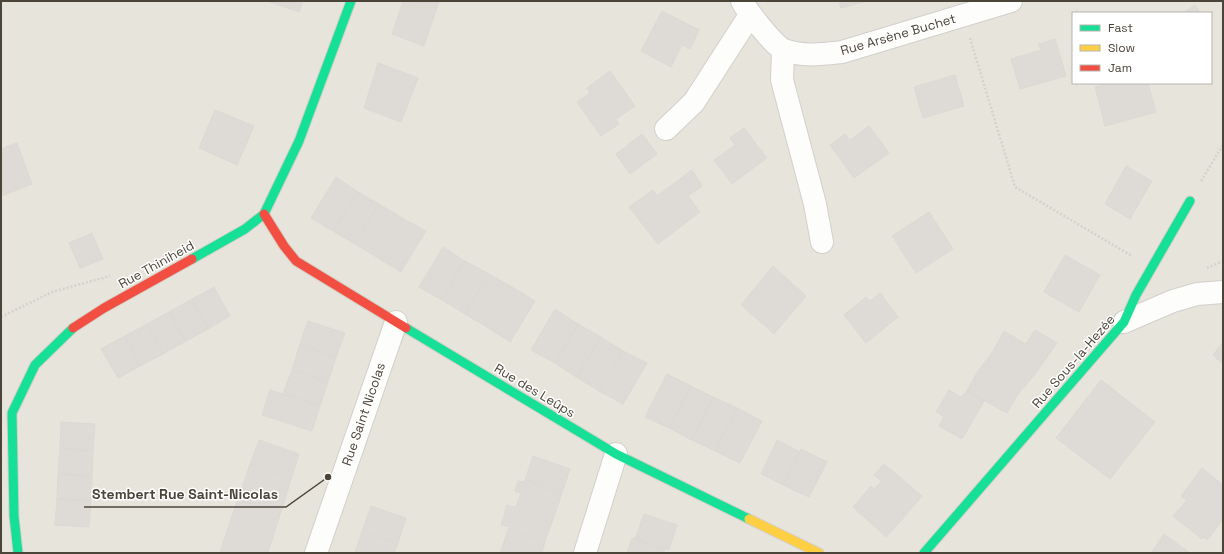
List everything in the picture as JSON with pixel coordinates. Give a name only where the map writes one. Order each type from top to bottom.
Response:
[{"type":"street","name":"Rue Thiniheid","points":[[18,553],[14,516],[12,413],[35,365],[70,330],[143,286],[245,229],[264,214],[299,141],[351,1]]},
{"type":"street","name":"Rue Arsène Buchet","points":[[783,50],[816,55],[842,52],[1011,1]]},
{"type":"street","points":[[666,129],[694,102],[746,8],[783,50],[782,80],[815,204],[822,242]]},
{"type":"street","name":"Rue Sous-la-Hezée","points":[[924,553],[1124,322],[1136,295],[1190,201]]},
{"type":"street","name":"Rue des Leûps","points":[[264,214],[284,246],[296,261],[616,454],[819,553]]},
{"type":"street","points":[[1124,322],[1173,301],[1197,294],[1223,292]]},
{"type":"street","name":"Rue Saint Nicolas","points":[[316,553],[396,322]]},
{"type":"street","points":[[585,553],[616,454]]},
{"type":"path","points":[[964,15],[1015,187],[1151,268]]},
{"type":"path","points":[[1190,201],[1223,145]]},
{"type":"path","points":[[1,317],[52,292],[111,276],[127,276],[143,286]]},
{"type":"shaded area","points":[[1,1],[1223,1],[1223,553],[1,553]]},
{"type":"building","points":[[267,1],[303,1],[299,12]]},
{"type":"building","points":[[403,1],[439,2],[424,46],[392,34]]},
{"type":"building","points":[[839,1],[867,1],[841,8]]},
{"type":"building","points":[[1195,5],[1199,12],[1184,12]]},
{"type":"building","points":[[662,11],[699,30],[690,49],[682,45],[671,67],[641,51]]},
{"type":"building","points":[[1055,39],[1066,76],[1020,89],[1011,59],[1041,50],[1039,44]]},
{"type":"building","points":[[378,63],[418,78],[401,122],[364,108]]},
{"type":"building","points":[[610,71],[635,106],[616,119],[619,124],[601,136],[577,102],[590,93],[587,88]]},
{"type":"building","points":[[955,75],[964,106],[923,118],[914,87]]},
{"type":"building","points":[[1106,84],[1148,84],[1156,112],[1105,126],[1095,87]]},
{"type":"building","points":[[215,110],[254,126],[237,165],[199,148]]},
{"type":"building","points":[[869,126],[889,153],[854,178],[830,145],[845,134],[850,140]]},
{"type":"building","points":[[744,128],[767,158],[732,184],[714,160],[735,145],[730,138]]},
{"type":"building","points":[[642,134],[657,154],[630,174],[616,154]]},
{"type":"building","points":[[17,143],[32,184],[1,196],[1,149]]},
{"type":"building","points":[[1126,166],[1152,181],[1130,219],[1105,204]]},
{"type":"building","points":[[692,170],[702,186],[688,196],[700,212],[658,244],[629,207],[653,190],[657,196]]},
{"type":"building","points":[[336,177],[358,192],[333,231],[311,218]]},
{"type":"building","points":[[358,192],[379,204],[355,244],[333,231]]},
{"type":"building","points":[[379,204],[402,218],[378,258],[355,244]]},
{"type":"building","points":[[929,212],[953,249],[916,273],[892,236]]},
{"type":"building","points":[[402,218],[426,231],[401,272],[378,258]]},
{"type":"building","points":[[92,233],[103,259],[80,268],[69,243]]},
{"type":"building","points":[[443,247],[465,261],[442,300],[419,287]]},
{"type":"building","points":[[1065,255],[1100,275],[1079,312],[1044,292]]},
{"type":"building","points":[[465,261],[489,274],[465,314],[442,300]]},
{"type":"building","points":[[773,266],[806,296],[774,334],[741,305]]},
{"type":"building","points":[[489,274],[512,287],[487,327],[465,314]]},
{"type":"building","points":[[214,287],[230,316],[208,329],[192,299]]},
{"type":"building","points":[[512,287],[535,301],[510,342],[487,327]]},
{"type":"building","points":[[880,293],[898,317],[866,343],[844,315],[866,297],[870,301]]},
{"type":"building","points":[[192,299],[208,329],[186,341],[169,312]]},
{"type":"building","points":[[555,309],[578,324],[555,363],[531,350]]},
{"type":"building","points":[[169,312],[186,341],[163,354],[147,324]]},
{"type":"building","points":[[308,321],[345,333],[336,357],[300,344]]},
{"type":"building","points":[[147,324],[163,354],[140,366],[125,336]]},
{"type":"building","points":[[578,324],[601,337],[576,377],[555,363]]},
{"type":"building","points":[[1035,330],[1057,343],[1033,377],[992,353],[1004,331],[1026,344]]},
{"type":"building","points":[[125,336],[140,366],[118,378],[101,349]]},
{"type":"building","points":[[601,337],[623,351],[599,391],[576,377]]},
{"type":"building","points":[[1223,342],[1223,364],[1213,355]]},
{"type":"building","points":[[300,344],[336,357],[328,382],[292,370]]},
{"type":"building","points":[[623,351],[647,363],[623,404],[599,391]]},
{"type":"building","points":[[992,353],[1033,377],[1018,394],[978,371]]},
{"type":"building","points":[[292,370],[328,382],[320,406],[283,394]]},
{"type":"building","points":[[978,371],[1018,394],[1007,413],[967,391]]},
{"type":"building","points":[[667,374],[691,386],[669,428],[645,417]]},
{"type":"building","points":[[1101,380],[1155,422],[1110,479],[1056,438]]},
{"type":"building","points":[[691,386],[713,397],[692,440],[669,428]]},
{"type":"building","points":[[270,390],[320,406],[312,431],[262,415]]},
{"type":"building","points":[[949,390],[961,397],[967,391],[984,401],[962,439],[939,426],[944,417],[936,412]]},
{"type":"building","points":[[713,397],[737,408],[715,451],[692,440]]},
{"type":"building","points":[[737,408],[762,421],[740,463],[715,451]]},
{"type":"building","points":[[61,422],[95,424],[93,451],[60,448]]},
{"type":"building","points":[[259,440],[299,454],[291,479],[250,464]]},
{"type":"building","points":[[777,440],[800,452],[783,485],[761,474]]},
{"type":"building","points":[[60,448],[93,451],[92,476],[58,474]]},
{"type":"building","points":[[801,449],[827,462],[809,497],[783,485]]},
{"type":"building","points":[[533,456],[570,469],[562,493],[525,480]]},
{"type":"building","points":[[250,464],[291,479],[284,503],[242,488]]},
{"type":"building","points":[[884,464],[922,496],[906,515],[874,489],[882,481],[874,475]]},
{"type":"building","points":[[1202,468],[1223,485],[1223,520],[1207,540],[1204,537],[1202,539],[1173,516],[1187,500],[1181,496]]},
{"type":"building","points":[[58,474],[92,476],[91,501],[57,499]]},
{"type":"building","points":[[525,480],[562,493],[554,517],[517,504],[521,493],[515,491],[518,481],[524,482]]},
{"type":"building","points":[[871,486],[906,515],[886,537],[853,507]]},
{"type":"building","points":[[242,488],[284,503],[276,527],[233,513]]},
{"type":"building","points":[[57,499],[91,501],[89,527],[55,525]]},
{"type":"building","points":[[517,504],[554,517],[545,541],[508,530],[510,527],[501,525],[507,505],[516,507]]},
{"type":"building","points":[[371,506],[406,518],[398,543],[362,531]]},
{"type":"building","points":[[233,513],[276,527],[268,552],[225,537]]},
{"type":"building","points":[[644,514],[677,525],[669,550],[635,539]]},
{"type":"building","points":[[508,530],[545,541],[542,553],[500,553]]},
{"type":"building","points":[[362,531],[398,543],[394,553],[355,553]]},
{"type":"building","points":[[1164,534],[1190,553],[1151,553]]},
{"type":"building","points":[[225,537],[268,552],[220,553]]},
{"type":"building","points":[[632,538],[665,549],[663,553],[627,553]]},
{"type":"traffic: fast","points":[[192,259],[245,229],[264,214],[299,141],[351,1]]},
{"type":"traffic: fast","points":[[924,553],[1124,322],[1136,295],[1190,201]]},
{"type":"traffic: fast","points":[[18,553],[14,516],[12,413],[35,365],[73,328]]},
{"type":"traffic: fast","points":[[406,328],[616,454],[749,519]]},
{"type":"traffic: slow","points":[[749,519],[819,553]]},
{"type":"traffic: jam","points":[[264,214],[284,246],[296,261],[406,328]]},
{"type":"traffic: jam","points":[[73,328],[104,308],[192,259]]},
{"type":"place","name":"Stembert Rue Saint-Nicolas","points":[[328,477]]}]
